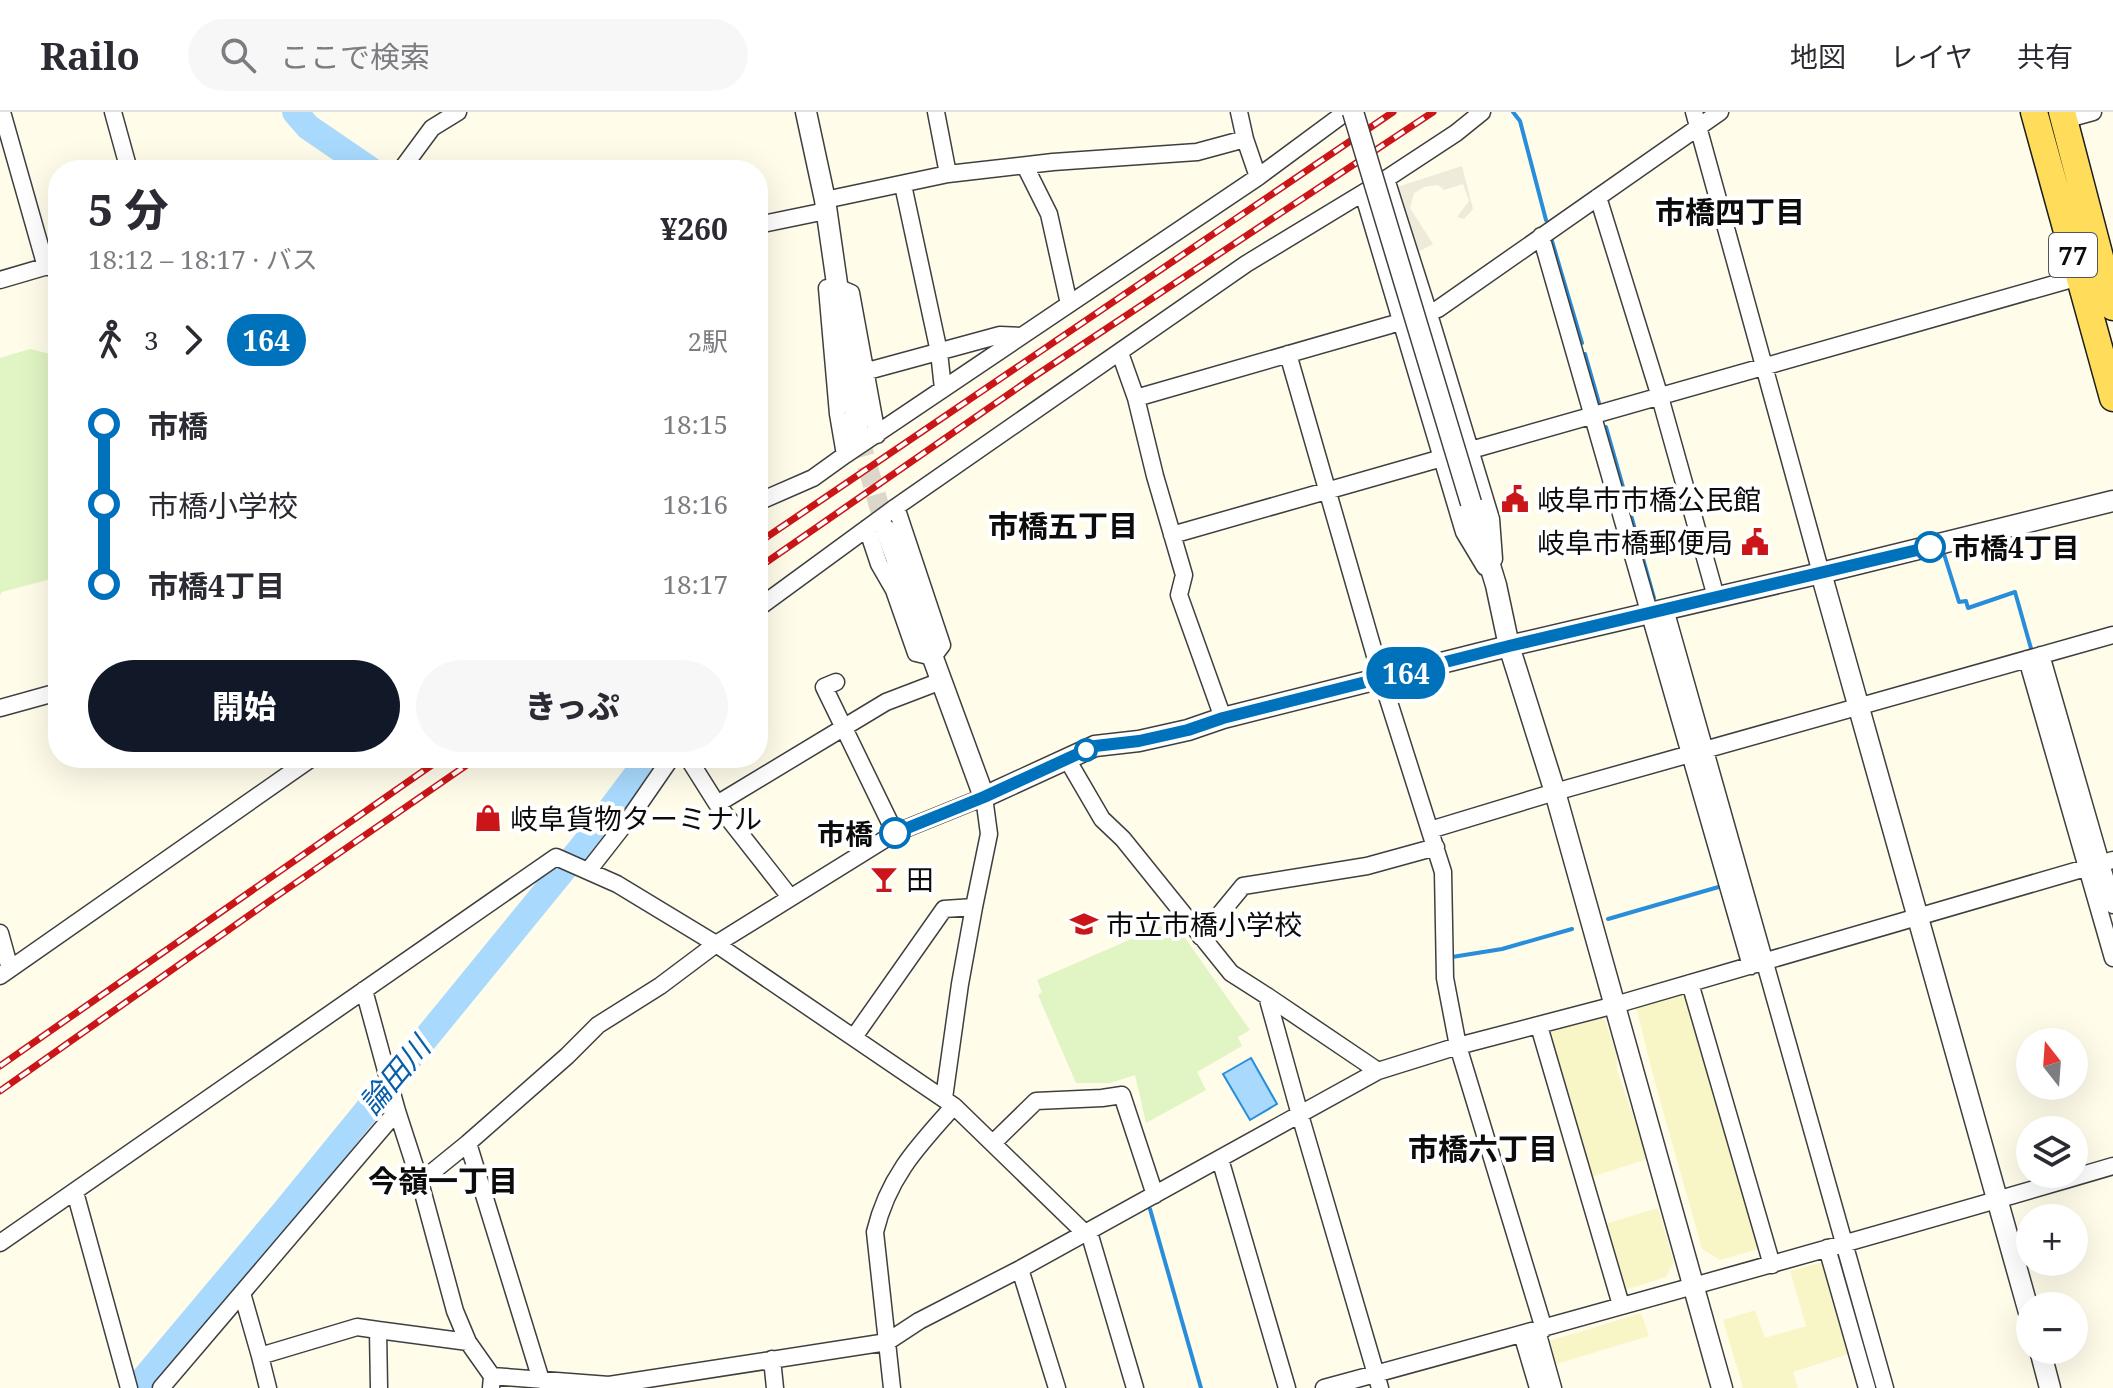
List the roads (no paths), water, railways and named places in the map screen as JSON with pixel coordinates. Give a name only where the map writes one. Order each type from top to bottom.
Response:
[{"type":"main road","name":"77","points":[[2034,112],[2113,307]]},
{"type":"main road","name":"77","points":[[2063,116],[2098,271],[2113,398]]},
{"type":"street","points":[[2,112],[48,253]]},
{"type":"street","points":[[113,112],[126,160]]},
{"type":"street","points":[[408,160],[432,128],[458,112]]},
{"type":"street","points":[[936,112],[948,174]]},
{"type":"street","points":[[1239,112],[1258,177]]},
{"type":"street","points":[[768,498],[813,478],[868,436],[1258,177],[1346,112],[1496,585],[1509,646],[1555,792],[1722,1388]]},
{"type":"street","points":[[768,601],[877,529],[896,507],[1246,264],[1386,179],[1482,112]]},
{"type":"street","points":[[1136,398],[1438,309],[1598,197],[1696,120],[1720,112]]},
{"type":"street","points":[[2063,116],[2093,112]]},
{"type":"street","points":[[810,113],[839,288],[844,341],[868,436]]},
{"type":"street","points":[[1696,120],[2023,1292]]},
{"type":"street","points":[[768,223],[816,213],[825,206],[948,174],[1053,162],[1197,152],[1245,139]]},
{"type":"street","points":[[1025,166],[1049,214],[1069,304]]},
{"type":"street","points":[[1386,179],[1491,519],[1496,585]]},
{"type":"street","points":[[903,185],[939,352],[943,389]]},
{"type":"street","points":[[1363,193],[1464,532],[1496,585]]},
{"type":"street","points":[[1598,197],[1660,397],[1716,597]]},
{"type":"street","points":[[1541,236],[1630,548],[1658,611],[1758,964],[1885,1388]]},
{"type":"street","points":[[0,280],[48,266]]},
{"type":"street","points":[[1471,450],[2098,271]]},
{"type":"street","points":[[845,455],[838,414],[827,288],[839,288],[851,293],[864,372],[868,436]]},
{"type":"street","points":[[864,372],[1000,335],[1021,336]]},
{"type":"street","points":[[1120,353],[1136,398],[1184,575],[1179,595],[1223,718]]},
{"type":"street","points":[[1288,354],[1382,680],[1443,872],[1445,978],[1458,1046],[1534,1331],[1553,1388]]},
{"type":"street","points":[[1172,535],[1442,458]]},
{"type":"street","points":[[420,1182],[567,1056],[598,1025],[658,987],[716,944],[895,833],[984,797],[1095,746],[1139,741],[1188,730],[1223,718],[1509,646],[2113,501]]},
{"type":"street","points":[[896,507],[942,645],[933,657]]},
{"type":"street","points":[[877,529],[933,657],[984,797],[989,834],[960,984],[949,1102],[906,1160],[880,1210],[875,1232],[892,1388]]},
{"type":"street","points":[[1430,830],[2113,635]]},
{"type":"street","points":[[2034,657],[2113,905]]},
{"type":"street","points":[[717,804],[886,702],[941,681]]},
{"type":"street","points":[[836,682],[824,687],[895,833]]},
{"type":"street","points":[[0,708],[48,695]]},
{"type":"street","points":[[1067,759],[1102,819],[1123,839],[1231,973],[1378,1071]]},
{"type":"street","points":[[0,933],[5,973],[292,768]]},
{"type":"street","points":[[588,871],[664,768]]},
{"type":"street","points":[[694,768],[717,804],[790,897]]},
{"type":"street","points":[[1201,937],[1243,886],[1367,866],[1436,847]]},
{"type":"street","points":[[0,1243],[556,857],[617,884],[716,944],[949,1102],[1091,1239],[1135,1388]]},
{"type":"street","points":[[364,990],[455,1311],[468,1342],[492,1382],[541,1380],[609,1385],[887,1342],[919,1321],[1020,1269],[1378,1071],[2101,864]]},
{"type":"street","points":[[2101,864],[2113,958]]},
{"type":"street","points":[[854,1037],[944,909],[974,907]]},
{"type":"street","points":[[1690,983],[1772,1265]]},
{"type":"street","points":[[1267,996],[1378,1381]]},
{"type":"street","points":[[1539,1026],[1621,1305]]},
{"type":"street","points":[[993,1143],[1036,1101],[1122,1095],[1155,1195]]},
{"type":"street","points":[[161,1388],[396,1107]]},
{"type":"street","points":[[468,1143],[541,1380]]},
{"type":"street","points":[[1220,1159],[1287,1388]]},
{"type":"street","points":[[1324,1388],[1378,1381],[1621,1305],[1772,1265],[2113,1166]]},
{"type":"street","points":[[75,1192],[129,1388]]},
{"type":"street","points":[[1827,1248],[1867,1388]]},
{"type":"street","points":[[1020,1269],[1057,1388]]},
{"type":"street","points":[[242,1293],[268,1388]]},
{"type":"street","points":[[260,1356],[357,1327],[468,1342]]},
{"type":"street","points":[[378,1330],[379,1388]]},
{"type":"street","points":[[1534,1331],[1538,1388]]},
{"type":"street","points":[[772,1359],[775,1388]]},
{"type":"street","points":[[2044,1364],[2050,1388]]},
{"type":"water","points":[[1251,1058],[1277,1104],[1250,1120],[1223,1074]]},
{"type":"waterway","name":"論田川","points":[[295,112],[308,127],[356,160]]},
{"type":"waterway","points":[[1513,112],[1520,121],[1546,220]]},
{"type":"waterway","points":[[1552,241],[1582,343]]},
{"type":"waterway","points":[[1585,354],[1599,403]]},
{"type":"waterway","points":[[1606,427],[1638,540]]},
{"type":"waterway","points":[[1944,554],[1959,602],[1966,601],[1968,608],[2015,592],[2032,652]]},
{"type":"waterway","points":[[1642,555],[1654,598]]},
{"type":"waterway","name":"論田川","points":[[136,1388],[582,847],[641,768]]},
{"type":"waterway","points":[[1608,919],[1722,886]]},
{"type":"waterway","points":[[1452,957],[1502,949],[1572,929]]},
{"type":"waterway","points":[[1150,1209],[1201,1388]]},
{"type":"tunnel","points":[[859,437],[886,530]]},
{"type":"railway","points":[[768,536],[1393,112]]},
{"type":"railway","points":[[768,561],[1032,378],[1433,112]]},
{"type":"railway","points":[[0,1066],[428,768]]},
{"type":"railway","points":[[0,1091],[462,768]]},
{"type":"place","name":"岐阜市市橋公民館","points":[[1515,499]]},
{"type":"place","name":"岐阜市橋郵便局","points":[[1755,542]]},
{"type":"place","name":"市橋4丁目","points":[[1930,547]]},
{"type":"place","name":"岐阜貨物ターミナル","points":[[488,818]]},
{"type":"place","name":"市橋","points":[[895,833]]},
{"type":"place","name":"田","points":[[884,879]]},
{"type":"place","name":"市立市橋小学校","points":[[1084,924]]},
{"type":"district","name":"市橋四丁目","points":[[1730,211]]},
{"type":"district","name":"市橋五丁目","points":[[1063,525]]},
{"type":"district","name":"市橋六丁目","points":[[1483,1148]]},
{"type":"district","name":"今嶺一丁目","points":[[443,1180]]}]
